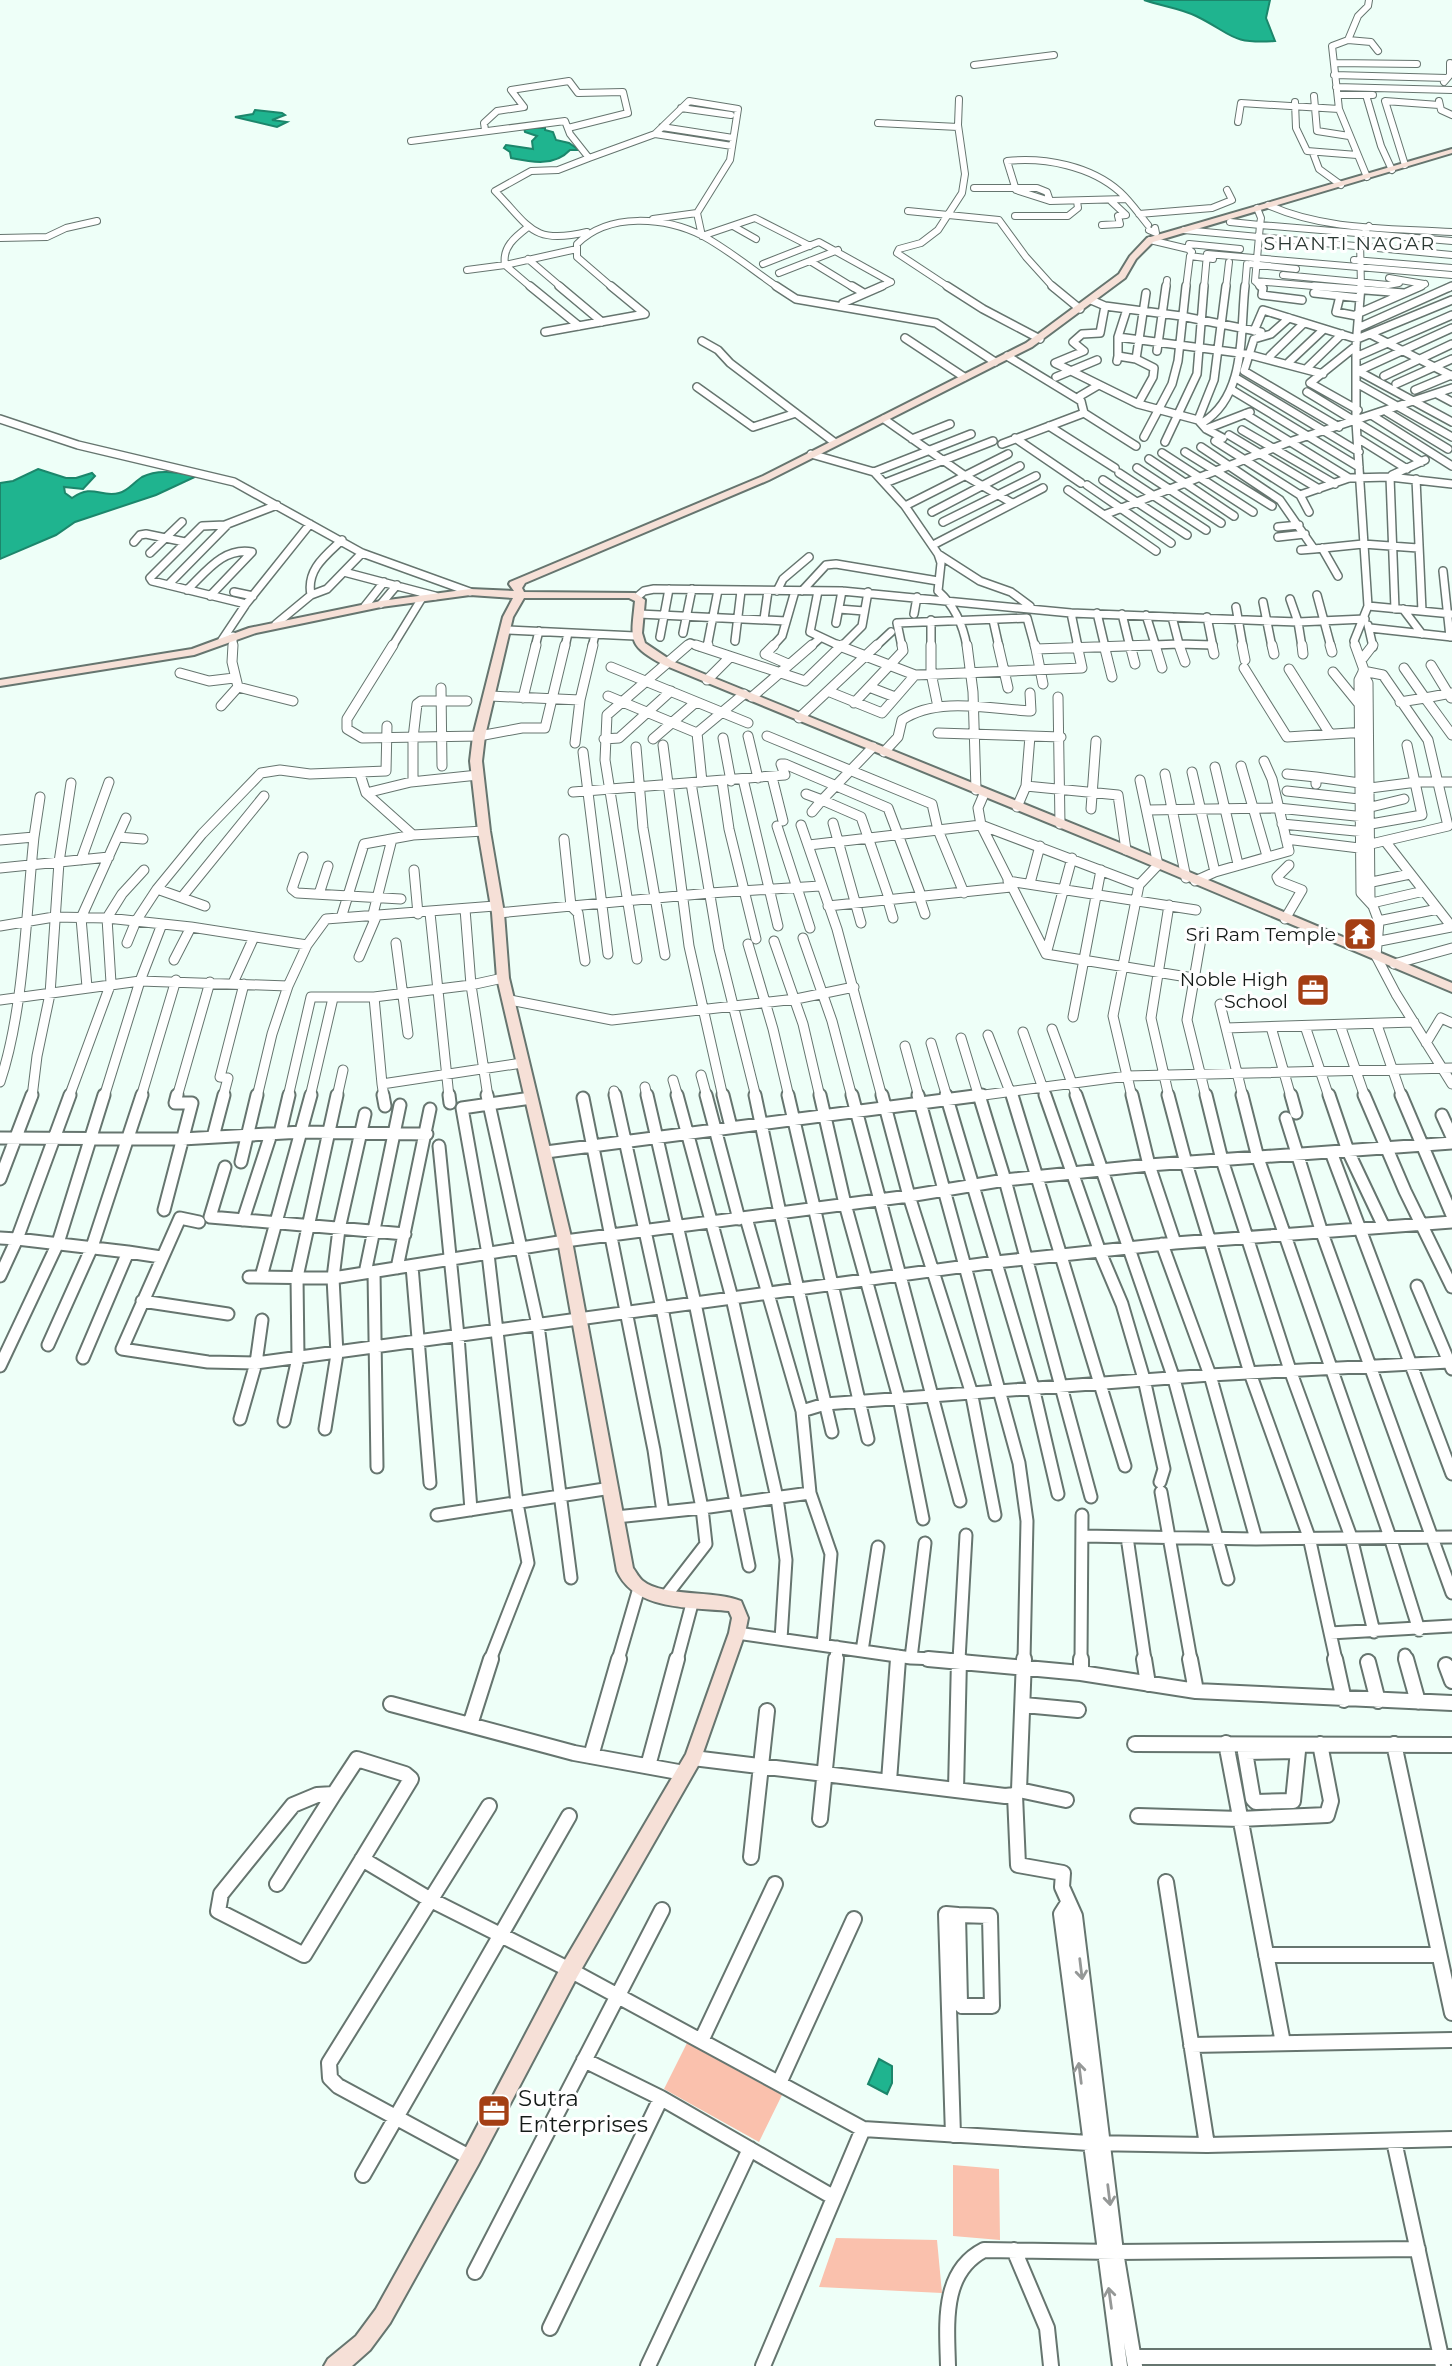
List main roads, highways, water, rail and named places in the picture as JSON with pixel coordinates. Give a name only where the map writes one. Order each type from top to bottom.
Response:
[{"type":"place","name":"Sri Ram Temple","points":[[1360,934]]},
{"type":"place","name":"Noble High School","points":[[1313,990]]},
{"type":"place","name":"Sutra Enterprises","points":[[494,2111]]},
{"type":"district","name":"SHANTI NAGAR","points":[[1350,243]]}]
